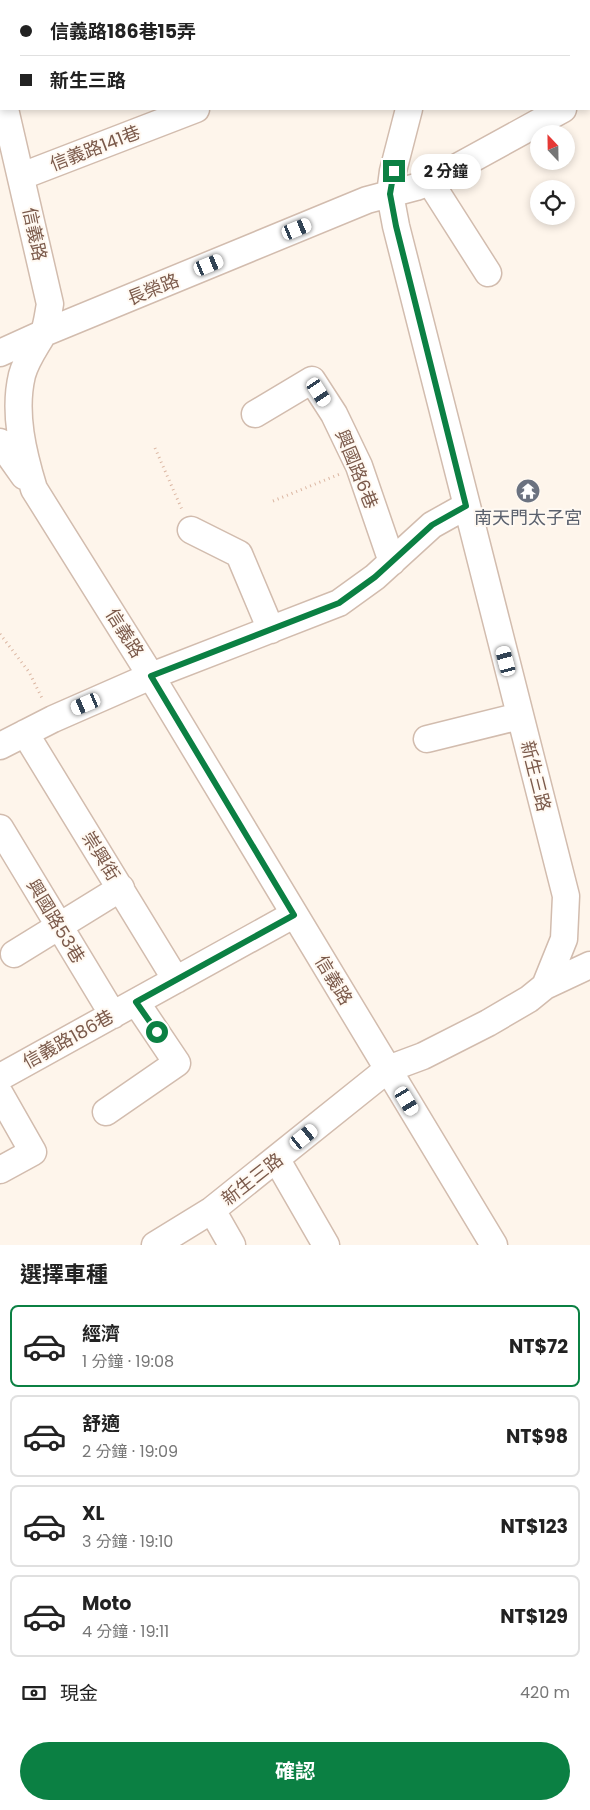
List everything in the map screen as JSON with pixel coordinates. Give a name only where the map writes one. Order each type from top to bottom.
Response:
[{"type":"street","name":"信義路","points":[[5,110],[50,304],[44,333],[32,351],[22,376],[19,428],[24,457],[34,489],[151,676],[494,1245]]},
{"type":"street","name":"信義路141巷","points":[[22,176],[193,110]]},
{"type":"street","name":"新生三路","points":[[155,1245],[212,1210],[277,1160],[388,1069],[423,1056],[488,1023],[529,999],[545,986],[564,939],[566,896],[466,506],[396,226],[390,194],[409,110]]},
{"type":"street","name":"長榮路","points":[[0,353],[44,333],[367,200],[430,182],[561,110]]},
{"type":"street","points":[[430,182],[488,273]]},
{"type":"street","name":"興國路6巷","points":[[255,414],[312,380],[334,414],[358,466],[392,562]]},
{"type":"street","points":[[0,442],[34,489]]},
{"type":"street","points":[[0,746],[53,719],[151,676],[339,603],[375,577],[432,525],[466,506]]},
{"type":"street","points":[[191,530],[239,554],[271,630]]},
{"type":"street","points":[[427,739],[520,716]]},
{"type":"street","name":"崇興街","points":[[25,733],[176,980]]},
{"type":"street","name":"興國路53巷","points":[[0,828],[113,1015]]},
{"type":"street","points":[[14,954],[121,888]]},
{"type":"street","name":"信義路186巷","points":[[0,1077],[294,915]]},
{"type":"street","points":[[545,986],[590,965]]},
{"type":"street","points":[[106,1112],[177,1063],[136,1002]]},
{"type":"street","points":[[0,1094],[33,1152],[0,1170]]},
{"type":"street","points":[[277,1160],[326,1245]]},
{"type":"street","points":[[212,1210],[232,1245]]},
{"type":"path","points":[[155,448],[191,530]]},
{"type":"path","points":[[273,501],[358,466]]},
{"type":"path","points":[[0,634],[29,672],[53,719]]},
{"type":"place","name":"南天門太子宮","points":[[528,491]]},
{"type":"route","points":[[157,1032],[136,1002],[294,915],[151,676],[339,603],[375,577],[432,525],[466,506],[396,226],[390,194],[394,171]]}]
